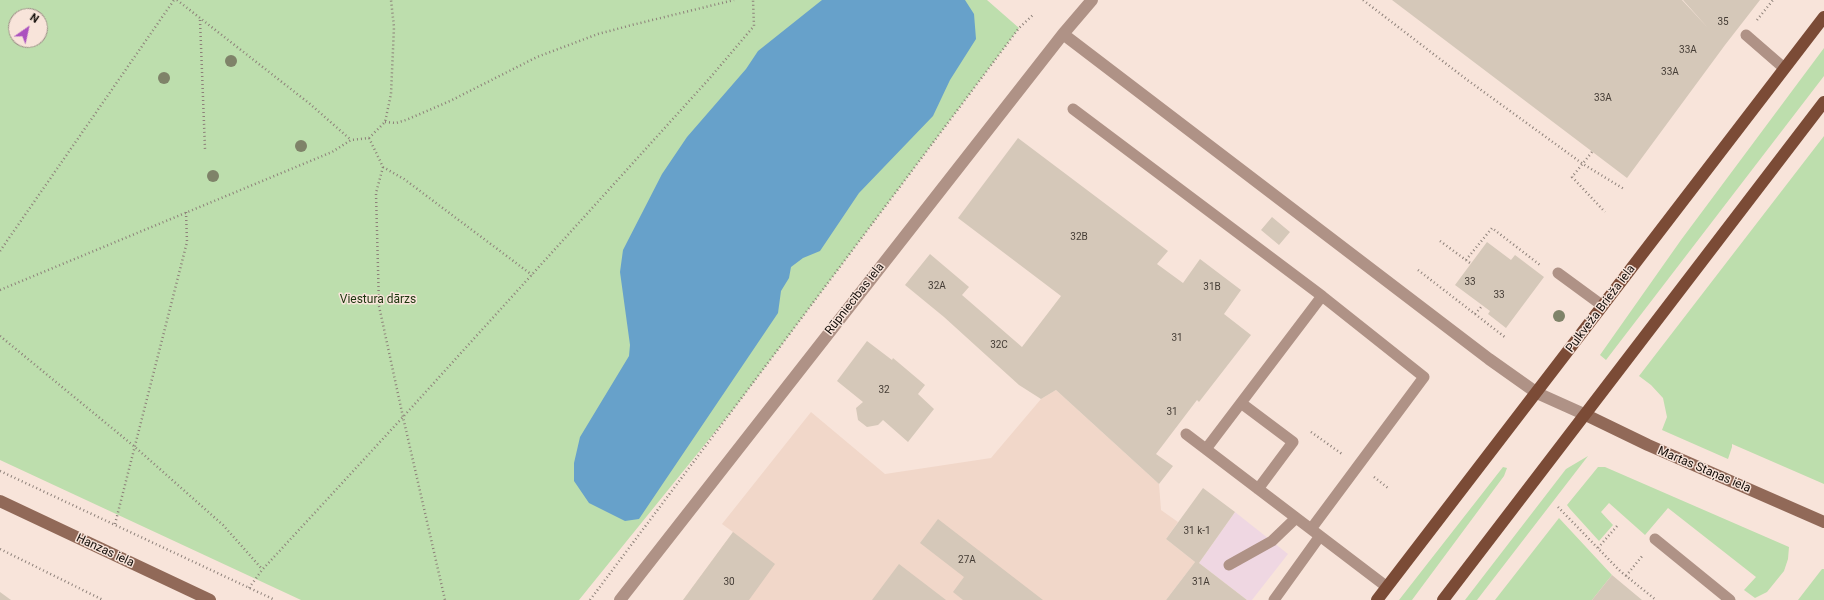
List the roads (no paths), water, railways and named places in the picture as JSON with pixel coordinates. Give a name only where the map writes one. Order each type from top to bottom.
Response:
[{"type":"main road","name":"Pulkveža Brieža iela","points":[[1378,600],[1824,17]]},
{"type":"main road","points":[[1443,600],[1824,102]]},
{"type":"street","name":"Rūpniecības iela","points":[[620,600],[1063,34],[1092,0]]},
{"type":"street","points":[[1063,34],[1489,359],[1537,393],[1586,415]]},
{"type":"street","name":"Martas Staņas iela","points":[[1586,415],[1648,445],[1824,522]]},
{"type":"street","name":"Hanzas iela","points":[[0,501],[210,600]]},
{"type":"lane","points":[[1746,35],[1784,68]]},
{"type":"lane","points":[[1073,109],[1322,296],[1424,377],[1311,530]]},
{"type":"lane","points":[[1558,273],[1603,306]]},
{"type":"lane","points":[[1206,449],[1322,296]]},
{"type":"lane","points":[[1241,403],[1293,442],[1258,489]]},
{"type":"lane","points":[[1186,434],[1387,587]]},
{"type":"lane","points":[[1229,565],[1272,541],[1296,518]]},
{"type":"lane","points":[[1274,600],[1320,536]]},
{"type":"lane","points":[[1655,539],[1730,600]]},
{"type":"water","points":[[822,0],[965,0],[974,14],[976,39],[950,80],[933,116],[859,193],[820,251],[803,258],[791,267],[789,278],[781,291],[778,313],[639,519],[625,521],[589,503],[574,481],[574,463],[580,437],[629,356],[630,345],[620,272],[623,250],[662,174],[687,137],[746,69],[758,51]]},
{"type":"park label","name":"Viestura dārzs","points":[[378,300]]}]
